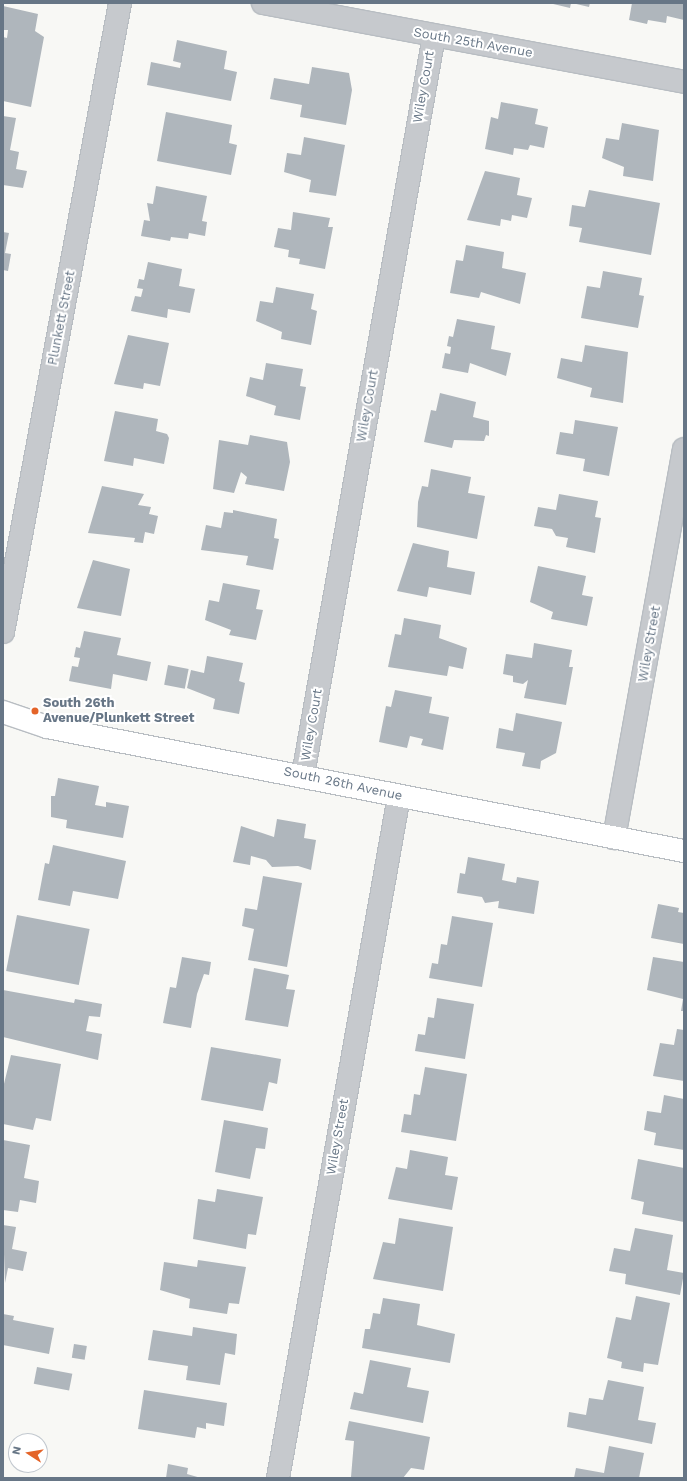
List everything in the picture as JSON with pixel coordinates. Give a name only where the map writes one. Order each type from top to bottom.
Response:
[{"type":"street","name":"Plunkett Street","points":[[3,632],[120,3]]},
{"type":"street","name":"South 25th Avenue","points":[[263,3],[323,9],[434,36],[684,82]]},
{"type":"street","name":"Wiley Court","points":[[303,776],[434,36]]},
{"type":"street","name":"Wiley Street","points":[[614,838],[684,449]]},
{"type":"street","name":"South 26th Avenue","points":[[3,712],[47,727],[303,776],[684,852]]},
{"type":"street","name":"Wiley Street","points":[[278,1478],[399,796]]},
{"type":"building","points":[[549,3],[571,3],[570,8]]},
{"type":"building","points":[[572,3],[590,3],[589,7]]},
{"type":"building","points":[[632,3],[684,3],[684,20],[667,16],[666,23],[648,20],[647,24],[629,20]]},
{"type":"building","points":[[3,6],[38,14],[35,31],[44,37],[31,107],[3,101],[3,37],[7,38],[8,30],[3,30]]},
{"type":"building","points":[[177,40],[227,51],[224,69],[237,72],[231,101],[147,85],[151,62],[180,68],[181,63],[173,61]]},
{"type":"building","points":[[312,67],[349,73],[352,90],[346,125],[300,117],[302,105],[270,99],[274,78],[309,84]]},
{"type":"building","points":[[501,102],[538,109],[535,124],[548,127],[544,148],[530,145],[528,150],[514,148],[513,155],[485,149],[491,117],[498,119]]},
{"type":"building","points":[[166,112],[232,125],[229,143],[237,145],[231,175],[157,161]]},
{"type":"building","points":[[3,116],[16,118],[10,150],[19,152],[16,169],[27,171],[23,188],[3,185]]},
{"type":"building","points":[[622,123],[659,130],[653,181],[623,176],[624,167],[602,158],[606,138],[619,140]]},
{"type":"building","points":[[304,137],[345,145],[336,196],[309,192],[311,180],[284,172],[287,153],[301,155]]},
{"type":"building","points":[[485,171],[520,178],[517,195],[532,198],[527,218],[512,215],[511,221],[501,219],[500,226],[467,220]]},
{"type":"building","points":[[156,186],[207,196],[202,221],[207,222],[205,236],[189,233],[188,239],[171,237],[170,241],[141,236],[144,220],[150,221],[147,203],[153,204]]},
{"type":"building","points":[[589,190],[660,203],[651,255],[579,242],[582,228],[569,226],[572,205],[585,207]]},
{"type":"building","points":[[293,212],[330,218],[328,227],[333,227],[325,269],[299,264],[300,259],[288,257],[289,250],[274,247],[278,228],[291,230]]},
{"type":"building","points":[[3,232],[9,233],[5,253],[11,254],[8,271],[3,270]]},
{"type":"building","points":[[466,245],[504,252],[502,268],[526,273],[520,304],[481,292],[479,298],[450,293],[456,260],[463,261]]},
{"type":"building","points":[[148,262],[182,269],[179,286],[195,289],[190,313],[168,309],[167,318],[131,311],[135,296],[141,297],[143,289],[137,288],[139,279],[144,280]]},
{"type":"building","points":[[603,271],[642,278],[639,295],[644,296],[638,328],[581,318],[587,286],[600,288]]},
{"type":"building","points":[[276,287],[314,294],[311,309],[317,311],[311,345],[281,339],[282,332],[256,321],[260,301],[273,303]]},
{"type":"building","points":[[457,319],[495,326],[491,349],[511,353],[506,376],[470,363],[468,373],[442,368],[445,353],[450,354],[451,347],[447,346],[449,336],[453,337]]},
{"type":"building","points":[[128,335],[169,343],[160,386],[144,383],[143,389],[114,384]]},
{"type":"building","points":[[585,345],[628,352],[623,403],[590,397],[592,388],[557,378],[561,358],[582,362]]},
{"type":"building","points":[[266,363],[303,369],[300,386],[306,387],[300,420],[274,415],[276,406],[246,396],[250,377],[263,380]]},
{"type":"building","points":[[440,393],[476,402],[473,417],[489,421],[489,436],[486,435],[484,441],[454,440],[452,448],[424,442],[431,410],[436,411]]},
{"type":"building","points":[[115,411],[158,419],[156,431],[167,434],[169,438],[164,464],[134,458],[133,466],[104,461]]},
{"type":"building","points":[[575,420],[618,427],[609,476],[583,471],[585,459],[556,454],[560,432],[573,434]]},
{"type":"building","points":[[250,435],[287,442],[290,462],[284,491],[245,484],[247,477],[241,472],[234,493],[213,489],[219,440],[248,445]]},
{"type":"building","points":[[431,469],[471,477],[468,493],[485,496],[477,539],[417,527],[418,502],[422,486],[428,487]]},
{"type":"building","points":[[102,486],[144,494],[138,505],[151,507],[149,514],[158,516],[154,534],[145,532],[143,543],[134,542],[135,538],[88,533]]},
{"type":"building","points":[[559,494],[598,501],[595,517],[601,518],[595,553],[566,547],[568,538],[556,536],[552,529],[534,526],[538,507],[556,510]]},
{"type":"building","points":[[233,510],[277,519],[274,538],[279,539],[273,570],[246,565],[248,556],[201,550],[206,525],[221,528],[224,512],[233,513]]},
{"type":"building","points":[[413,543],[449,551],[447,567],[475,572],[471,595],[429,587],[427,597],[397,591]]},
{"type":"building","points":[[93,560],[130,569],[121,616],[77,608]]},
{"type":"building","points":[[538,566],[586,576],[582,595],[593,597],[587,626],[551,619],[553,612],[530,602]]},
{"type":"building","points":[[223,583],[260,590],[256,609],[263,610],[256,640],[229,635],[231,630],[205,620],[209,600],[219,602]]},
{"type":"building","points":[[404,618],[441,625],[439,638],[467,648],[463,669],[449,666],[447,676],[388,667],[395,634],[401,635]]},
{"type":"building","points":[[84,631],[121,638],[117,655],[151,662],[147,681],[113,674],[111,689],[69,681],[72,666],[78,667],[80,658],[74,657],[76,647],[80,648]]},
{"type":"building","points":[[534,643],[572,650],[569,667],[573,667],[566,705],[524,698],[528,680],[523,684],[513,682],[513,676],[503,674],[506,654],[532,658]]},
{"type":"building","points":[[207,656],[243,663],[239,681],[245,683],[239,714],[213,709],[215,699],[187,688],[191,670],[204,673]]},
{"type":"building","points":[[168,665],[189,669],[185,689],[164,685]]},
{"type":"building","points":[[395,690],[432,697],[429,713],[449,717],[443,750],[421,745],[423,739],[410,736],[407,748],[379,742],[386,706],[391,707]]},
{"type":"building","points":[[516,713],[562,722],[556,753],[541,761],[540,769],[522,766],[525,753],[496,748],[499,728],[513,731]]},
{"type":"building","points":[[58,778],[99,786],[95,805],[106,807],[106,802],[129,806],[123,838],[66,828],[67,820],[51,817],[51,796],[55,796]]},
{"type":"building","points":[[277,819],[306,824],[304,838],[316,840],[311,870],[298,866],[272,867],[266,860],[251,856],[250,865],[233,862],[241,826],[274,837]]},
{"type":"building","points":[[53,845],[126,861],[118,899],[73,891],[70,906],[38,900],[45,863],[49,864]]},
{"type":"building","points":[[468,857],[505,864],[502,880],[516,883],[517,877],[539,881],[534,914],[498,908],[499,901],[485,903],[482,897],[457,893],[460,873],[465,874]]},
{"type":"building","points":[[263,876],[302,883],[287,967],[248,960],[254,929],[242,926],[245,908],[257,910]]},
{"type":"building","points":[[658,904],[679,908],[678,912],[684,913],[684,944],[651,938]]},
{"type":"building","points":[[17,915],[90,929],[79,985],[6,971]]},
{"type":"building","points":[[452,916],[493,923],[482,987],[429,978],[432,963],[438,964],[441,944],[447,945]]},
{"type":"building","points":[[182,957],[211,962],[209,975],[204,974],[197,994],[191,1028],[163,1023],[170,987],[176,988]]},
{"type":"building","points":[[653,957],[684,962],[684,1011],[681,1011],[683,999],[647,990]]},
{"type":"building","points":[[254,968],[289,975],[286,989],[295,990],[288,1027],[245,1020]]},
{"type":"building","points":[[3,990],[74,1003],[75,999],[102,1004],[100,1017],[89,1016],[86,1031],[102,1034],[98,1060],[3,1037]]},
{"type":"building","points":[[437,998],[474,1004],[465,1059],[415,1051],[418,1034],[425,1035],[428,1017],[434,1018]]},
{"type":"building","points":[[677,1029],[684,1030],[684,1081],[653,1076],[660,1043],[674,1045]]},
{"type":"building","points":[[211,1047],[281,1059],[277,1084],[269,1082],[263,1111],[201,1100]]},
{"type":"building","points":[[11,1055],[61,1064],[51,1121],[36,1118],[33,1130],[3,1124],[3,1088]]},
{"type":"building","points":[[425,1067],[467,1074],[456,1141],[401,1132],[404,1114],[411,1115],[414,1094],[420,1095]]},
{"type":"building","points":[[664,1095],[684,1099],[684,1150],[654,1145],[656,1133],[644,1130],[647,1111],[661,1113]]},
{"type":"building","points":[[224,1120],[268,1128],[265,1149],[256,1148],[250,1179],[215,1172]]},
{"type":"building","points":[[3,1140],[30,1145],[24,1178],[39,1181],[36,1203],[20,1200],[18,1212],[3,1210]]},
{"type":"building","points":[[410,1150],[448,1157],[445,1175],[458,1177],[452,1210],[388,1199],[396,1167],[407,1169]]},
{"type":"building","points":[[638,1159],[684,1168],[684,1222],[642,1214],[644,1202],[631,1199]]},
{"type":"building","points":[[217,1189],[263,1197],[256,1235],[248,1234],[246,1249],[193,1239],[198,1199],[215,1202]]},
{"type":"building","points":[[399,1218],[453,1227],[443,1291],[373,1279],[383,1242],[395,1244]]},
{"type":"building","points":[[3,1225],[16,1227],[12,1249],[27,1252],[23,1271],[8,1268],[5,1283]]},
{"type":"building","points":[[635,1228],[673,1235],[667,1270],[684,1273],[680,1295],[625,1284],[626,1274],[609,1271],[614,1248],[630,1251]]},
{"type":"building","points":[[198,1260],[246,1267],[239,1304],[229,1303],[227,1314],[189,1308],[190,1299],[160,1290],[164,1262],[197,1267]]},
{"type":"building","points":[[636,1296],[670,1303],[658,1365],[644,1363],[643,1372],[621,1368],[622,1362],[607,1358],[616,1317],[631,1320]]},
{"type":"building","points":[[383,1298],[420,1304],[417,1325],[455,1334],[450,1363],[362,1348],[365,1329],[370,1329],[373,1313],[380,1314]]},
{"type":"building","points":[[3,1314],[14,1316],[13,1320],[54,1328],[49,1354],[3,1345]]},
{"type":"building","points":[[193,1327],[237,1334],[235,1355],[225,1353],[220,1385],[186,1380],[188,1366],[148,1360],[153,1330],[192,1336]]},
{"type":"building","points":[[74,1344],[87,1346],[85,1360],[72,1358]]},
{"type":"building","points":[[370,1360],[411,1368],[407,1387],[429,1391],[423,1423],[350,1409],[354,1392],[363,1394]]},
{"type":"building","points":[[37,1367],[72,1374],[69,1391],[34,1384]]},
{"type":"building","points":[[608,1380],[644,1387],[638,1420],[656,1423],[652,1444],[567,1427],[569,1412],[586,1415],[589,1398],[603,1400]]},
{"type":"building","points":[[144,1390],[227,1403],[224,1426],[206,1423],[206,1429],[197,1427],[195,1438],[138,1429]]},
{"type":"building","points":[[349,1421],[430,1437],[424,1470],[411,1468],[403,1478],[351,1477],[354,1441],[345,1440]]},
{"type":"building","points":[[609,1446],[644,1453],[639,1478],[574,1478],[576,1468],[604,1473]]},
{"type":"building","points":[[168,1464],[188,1468],[187,1474],[201,1478],[166,1478]]},
{"type":"place","name":"South 26th Avenue/Plunkett Street","points":[[35,711]]}]
